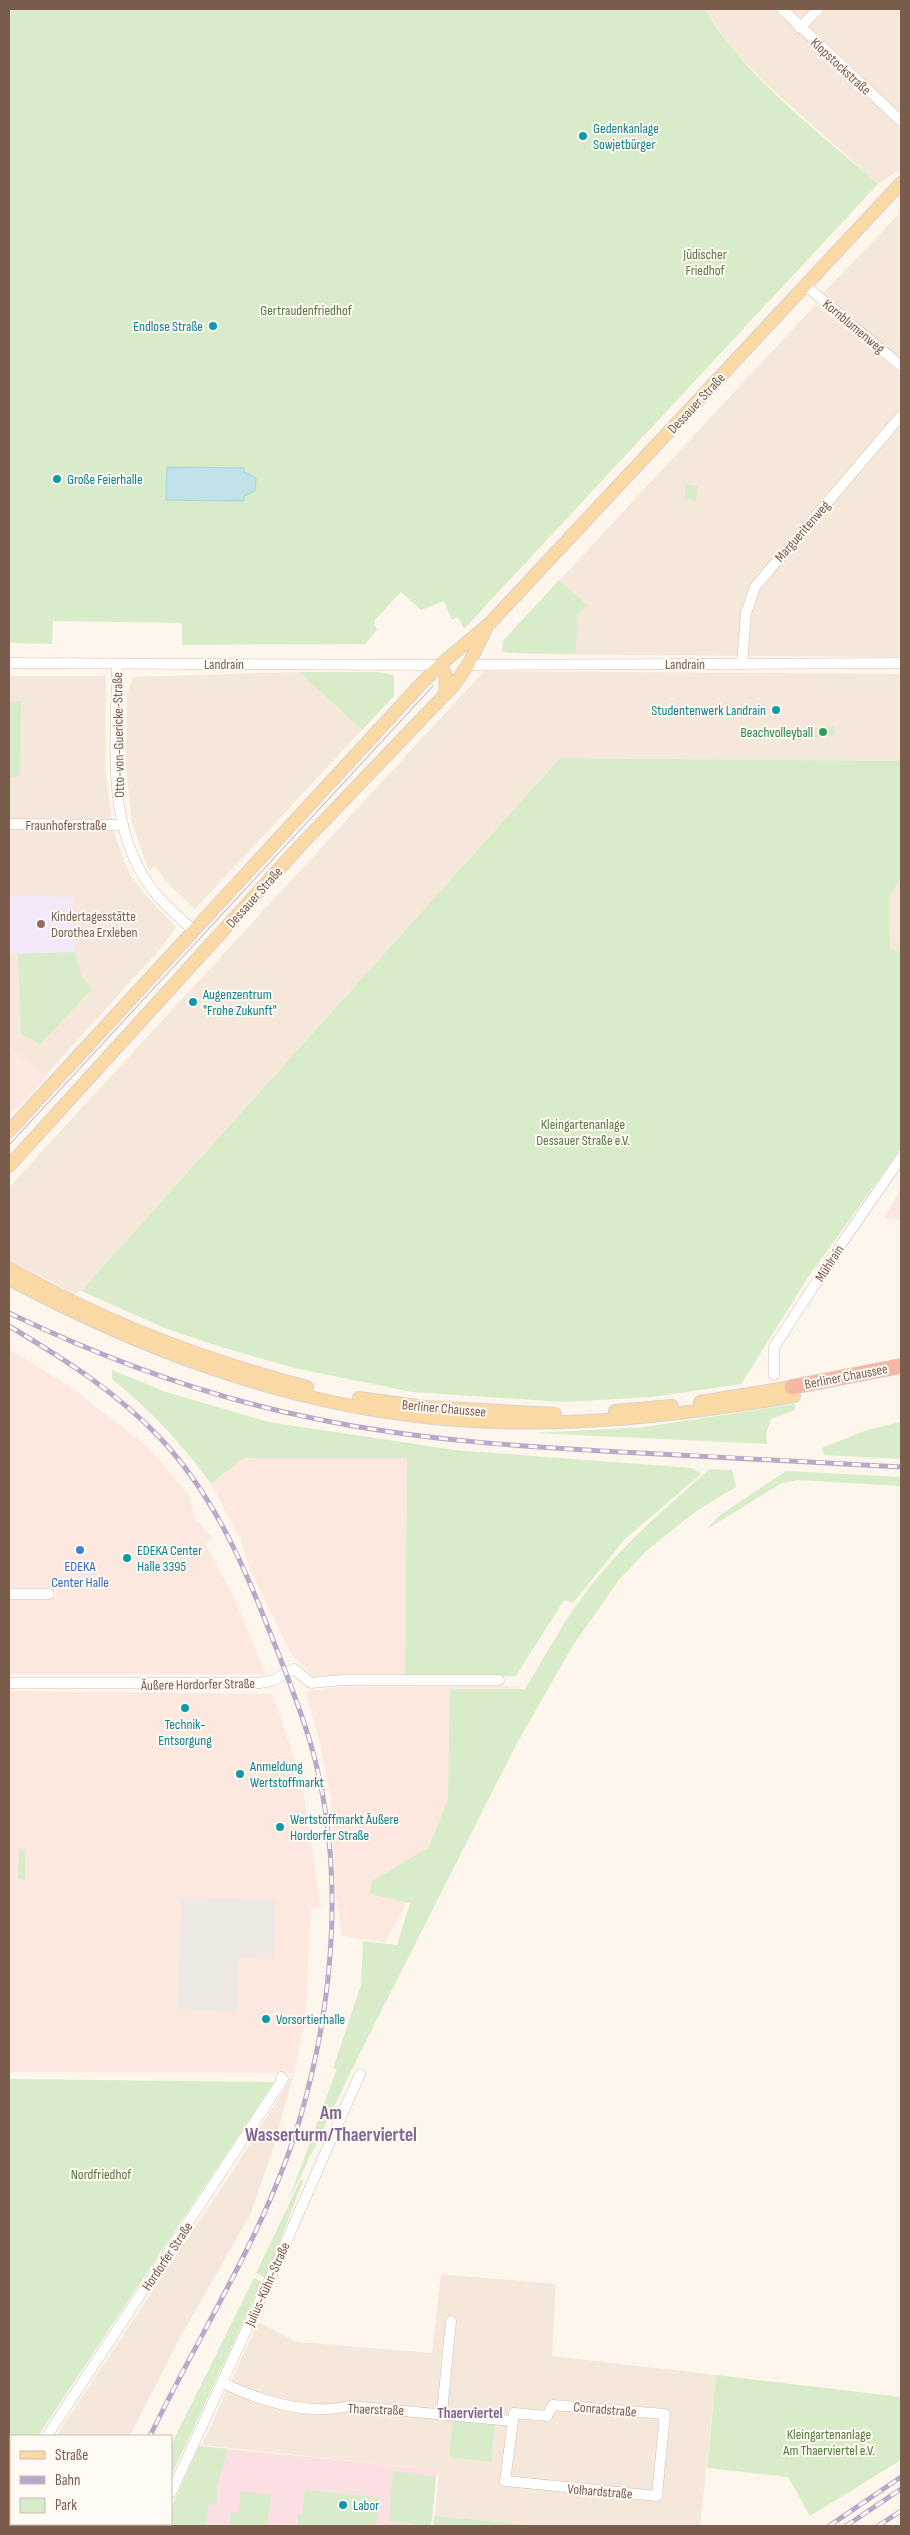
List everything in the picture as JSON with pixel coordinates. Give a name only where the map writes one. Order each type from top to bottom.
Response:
[{"type":"highway","name":"Berliner Chaussee","points":[[793,1391],[901,1366]]},
{"type":"highway","name":"Berliner Chaussee","points":[[793,1391],[901,1375]]},
{"type":"main road","name":"Dessauer Straße","points":[[9,1131],[440,665],[490,623],[901,183]]},
{"type":"main road","name":"Dessauer Straße","points":[[9,1166],[300,847],[445,694],[468,665],[490,623]]},
{"type":"main road","points":[[445,694],[446,676],[440,665],[468,665]]},
{"type":"main road","name":"Berliner Chaussee","points":[[9,1268],[111,1320],[174,1346],[275,1379],[369,1400],[489,1412],[573,1414],[678,1406],[793,1391]]},
{"type":"main road","name":"Berliner Chaussee","points":[[9,1279],[144,1344],[236,1377],[318,1399],[424,1417],[482,1422],[571,1422],[651,1417],[793,1391]]},
{"type":"street","name":"Klopstockstraße","points":[[782,9],[901,122]]},
{"type":"street","points":[[800,28],[818,9]]},
{"type":"street","name":"Kornblumenweg","points":[[806,286],[901,366]]},
{"type":"street","name":"Margueritenweg","points":[[742,664],[746,613],[755,587],[901,416]]},
{"type":"street","name":"Landrain","points":[[9,663],[440,665]]},
{"type":"street","name":"Landrain","points":[[468,665],[901,663]]},
{"type":"street","name":"Otto-von-Guericke-Straße","points":[[117,664],[116,761],[123,825],[130,850],[149,884],[165,904],[194,931]]},
{"type":"street","name":"Fraunhoferstraße","points":[[9,824],[123,825]]},
{"type":"street","name":"Mühlrain","points":[[774,1375],[774,1347],[842,1243],[901,1158]]},
{"type":"street","points":[[9,1594],[49,1594]]},
{"type":"street","name":"Äußere Hordorfer Straße","points":[[9,1683],[260,1683],[274,1680],[294,1669],[311,1683],[342,1680],[499,1680]]},
{"type":"street","name":"Julius-Kühn-Straße","points":[[172,2491],[223,2382],[360,2074]]},
{"type":"street","name":"Hordorfer Straße","points":[[48,2435],[263,2111],[283,2079],[280,2076]]},
{"type":"street","points":[[442,2413],[452,2321]]},
{"type":"street","name":"Thaerstraße","points":[[223,2382],[272,2404],[335,2410],[349,2406],[513,2420]]},
{"type":"street","name":"Conradstraße","points":[[513,2420],[514,2413],[548,2416],[553,2405],[665,2414],[662,2459]]},
{"type":"street","name":"Volhardstraße","points":[[513,2420],[505,2482],[657,2496],[662,2459]]},
{"type":"shaded area","points":[[705,9],[901,9],[901,169],[878,184],[766,84],[731,48]]},
{"type":"shaded area","points":[[901,212],[901,361],[822,294]]},
{"type":"shaded area","points":[[816,304],[901,374],[901,657],[521,654],[502,652],[503,641]]},
{"type":"shaded area","points":[[484,671],[901,674],[901,761],[560,758],[81,1291],[74,1294],[12,1261],[9,1257],[9,1187]]},
{"type":"shaded area","points":[[299,672],[362,730],[195,909],[171,887],[155,866],[149,870],[132,824],[126,766],[127,694],[133,677]]},
{"type":"shaded area","points":[[9,676],[106,676],[105,766],[114,834],[130,875],[148,898],[176,927],[161,948],[44,1077],[9,1048]]},
{"type":"shaded area","points":[[901,877],[901,953],[890,948],[889,898]]},
{"type":"shaded area","name":"Kindertagesstätte Dorothea Erxleben","points":[[9,896],[73,897],[75,952],[9,954]]},
{"type":"shaded area","points":[[9,1047],[46,1078],[9,1116]]},
{"type":"shaded area","points":[[901,1189],[901,1220],[884,1218]]},
{"type":"shaded area","points":[[9,1349],[68,1385],[150,1449],[189,1495],[194,1516],[212,1538],[205,1543],[236,1602],[266,1674],[9,1674],[9,1598],[56,1598],[56,1588],[9,1588]]},
{"type":"shaded area","points":[[244,1458],[407,1458],[405,1679],[313,1677],[290,1652],[250,1569],[240,1538],[211,1484]]},
{"type":"shaded area","points":[[521,1686],[385,1943],[342,1936],[336,1896],[331,1800],[321,1748],[306,1692],[339,1687]]},
{"type":"shaded area","points":[[9,1691],[272,1694],[301,1776],[321,1907],[311,1909],[305,2020],[294,2073],[9,2072]]},
{"type":"shaded area","points":[[181,1898],[275,1900],[274,1958],[239,1957],[238,2012],[178,2010]]},
{"type":"shaded area","points":[[294,2073],[275,2143],[251,2213],[177,2343],[131,2435],[57,2435],[238,2163]]},
{"type":"shaded area","name":"Thaerviertel","points":[[441,2274],[556,2284],[552,2356],[716,2375],[700,2526],[544,2526],[435,2516],[439,2470],[202,2445],[258,2322],[297,2342],[432,2353]]},
{"type":"shaded area","points":[[199,2446],[439,2470],[436,2477],[431,2526],[164,2526],[172,2525],[172,2507]]},
{"type":"shaded area","points":[[10,2505],[10,2525],[86,2525],[9,2526]]},
{"type":"green space","name":"Gertraudenfriedhof","points":[[9,9],[705,9],[720,33],[761,80],[808,124],[878,184],[464,629],[458,617],[452,620],[444,601],[421,610],[401,592],[374,621],[377,630],[365,644],[182,645],[182,623],[53,621],[52,644],[9,643]]},
{"type":"green space","points":[[686,484],[698,486],[696,501],[684,499]]},
{"type":"green space","points":[[559,580],[587,605],[577,615],[576,654],[502,652],[503,641]]},
{"type":"green space","points":[[299,672],[378,672],[394,675],[394,696],[362,730]]},
{"type":"green space","points":[[9,701],[21,701],[20,776],[11,777],[11,818],[9,818]]},
{"type":"green space","name":"Beachvolleyball","points":[[834,726],[835,735],[813,738],[812,729]]},
{"type":"green space","name":"Kleingartenanlage Dessauer Straße e.V.","points":[[560,758],[901,761],[901,877],[889,898],[890,948],[901,953],[901,1148],[809,1276],[741,1384],[651,1397],[563,1402],[412,1392],[294,1368],[221,1347],[167,1329],[81,1291]]},
{"type":"green space","points":[[75,952],[81,975],[92,989],[40,1044],[21,1034],[18,954]]},
{"type":"green space","points":[[112,1370],[166,1392],[269,1422],[455,1450],[692,1468],[701,1474],[624,1540],[573,1603],[564,1600],[516,1676],[405,1678],[407,1458],[244,1458],[211,1484],[165,1428],[112,1379]]},
{"type":"green space","points":[[795,1404],[795,1410],[771,1419],[766,1434],[767,1444],[534,1433],[644,1427]]},
{"type":"green space","points":[[901,1422],[901,1459],[824,1455],[822,1448],[867,1430]]},
{"type":"green space","points":[[710,1469],[732,1470],[736,1487],[696,1511],[646,1551],[618,1581],[572,1647],[516,1745],[360,2053],[288,2202],[337,2069],[333,2069],[361,1985],[363,1941],[397,1945],[410,1903],[369,1894],[372,1881],[429,1847],[448,1799],[450,1689],[525,1689],[568,1617],[587,1590],[638,1534]]},
{"type":"green space","points":[[786,1471],[901,1477],[901,1486],[797,1480],[782,1483],[707,1529],[719,1516]]},
{"type":"green space","points":[[19,1848],[25,1849],[25,1880],[18,1879]]},
{"type":"green space","name":"Nordfriedhof","points":[[9,2079],[274,2082],[39,2435],[10,2435],[9,2480]]},
{"type":"green space","points":[[301,2179],[303,2180],[266,2278],[256,2273]]},
{"type":"green space","points":[[254,2278],[262,2282],[172,2474],[172,2443]]},
{"type":"green space","name":"Kleingartenanlage Am Thaerviertel e.V.","points":[[716,2375],[901,2397],[901,2460],[810,2516],[788,2477],[707,2468]]},
{"type":"green space","points":[[453,2418],[495,2422],[491,2462],[449,2457]]},
{"type":"green space","points":[[199,2446],[228,2449],[217,2487],[217,2505],[208,2505],[207,2526],[164,2526],[172,2525],[172,2507]]},
{"type":"green space","points":[[393,2471],[436,2477],[431,2526],[412,2526],[412,2524],[389,2521]]},
{"type":"green space","points":[[305,2490],[379,2497],[376,2526],[297,2526],[298,2515],[302,2515]]},
{"type":"green space","points":[[241,2491],[271,2495],[267,2526],[229,2526],[231,2512],[239,2513]]},
{"type":"green space","points":[[434,2516],[541,2526],[433,2526]]},
{"type":"water","points":[[167,467],[244,468],[244,472],[256,478],[255,491],[244,496],[244,501],[166,500]]},
{"type":"tram line","points":[[9,1145],[433,686]]},
{"type":"railway","points":[[9,1313],[119,1361],[195,1388],[273,1409],[353,1426],[475,1442],[599,1451],[901,1467]]},
{"type":"railway","points":[[9,1326],[70,1364],[126,1406],[161,1439],[195,1481],[210,1504],[235,1551],[257,1600],[296,1700],[311,1745],[322,1790],[329,1836],[332,1930],[328,1977],[322,2024],[313,2070],[301,2115],[271,2198],[252,2239],[150,2435]]},
{"type":"railway","points":[[829,2526],[901,2477]]},
{"type":"railway","points":[[846,2526],[901,2489]]},
{"type":"railway","points":[[878,2526],[901,2511]]},
{"type":"place","name":"Gedenkanlage Sowjetbürger","points":[[583,136]]},
{"type":"place","name":"Endlose Straße","points":[[213,326]]},
{"type":"place","name":"Große Feierhalle","points":[[57,479]]},
{"type":"place","name":"Studentenwerk Landrain","points":[[776,710]]},
{"type":"place","name":"Beachvolleyball","points":[[823,732]]},
{"type":"place","name":"Kindertagesstätte Dorothea Erxleben","points":[[41,924]]},
{"type":"place","name":"Augenzentrum \"Frohe Zukunft\"","points":[[193,1002]]},
{"type":"place","name":"EDEKA Center Halle","points":[[80,1550]]},
{"type":"place","name":"EDEKA Center Halle 3395","points":[[127,1558]]},
{"type":"place","name":"Technik- Entsorgung","points":[[185,1708]]},
{"type":"place","name":"Anmeldung Wertstoffmarkt","points":[[240,1774]]},
{"type":"place","name":"Wertstoffmarkt Äußere Hordorfer Straße","points":[[280,1827]]},
{"type":"place","name":"Vorsortierhalle","points":[[266,2019]]},
{"type":"place","name":"Labor","points":[[343,2505]]},
{"type":"district","name":"Am Wasserturm/Thaerviertel","points":[[331,2123]]},
{"type":"district","name":"Thaerviertel","points":[[470,2413]]},
{"type":"park label","name":"Jüdischer Friedhof","points":[[705,262]]}]
